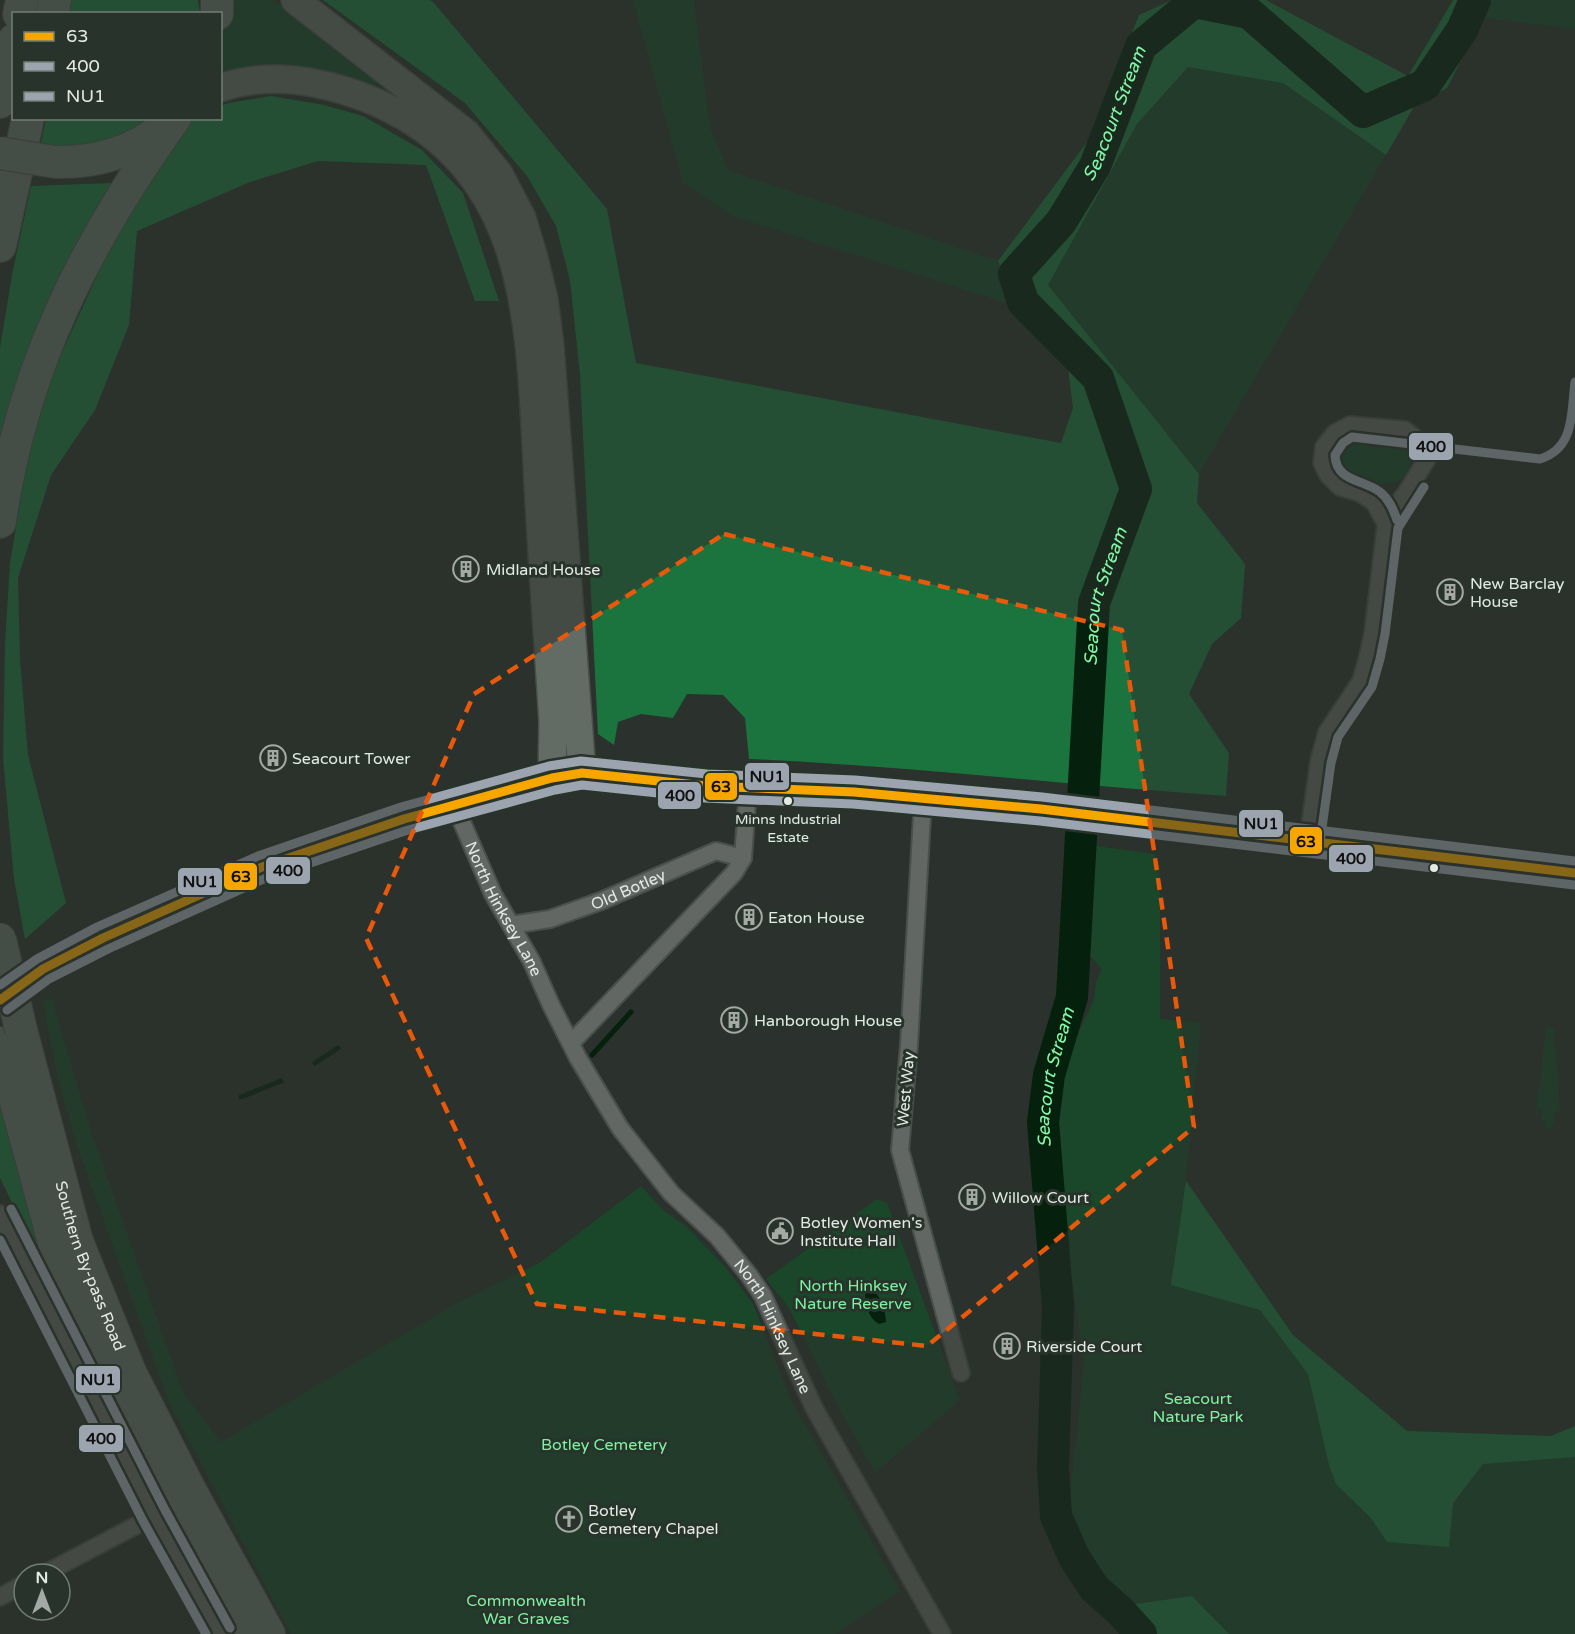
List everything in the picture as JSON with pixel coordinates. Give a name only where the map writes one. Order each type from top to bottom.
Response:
[{"type":"highway","points":[[0,102],[12,49]]},
{"type":"highway","points":[[0,246],[28,120]]},
{"type":"highway","points":[[0,153],[55,162],[85,161],[115,154],[144,141],[172,120]]},
{"type":"highway","points":[[0,522],[9,469],[28,394],[61,308],[107,219],[173,120]]},
{"type":"highway","name":"Southern By-pass Road","points":[[0,939],[10,1037],[56,1250],[102,1364],[131,1427],[243,1634]]},
{"type":"highway","name":"Southern By-pass Road","points":[[10,1037],[77,1241],[126,1361],[189,1488],[269,1634]]},
{"type":"main road","points":[[295,0],[466,133],[499,174],[522,218],[544,299],[550,345],[582,773]]},
{"type":"main road","points":[[222,87],[253,79],[286,78],[342,90],[386,107],[424,129],[454,155],[477,183],[498,218],[518,273],[530,355],[553,722],[552,778]]},
{"type":"main road","points":[[0,989],[103,938],[262,867],[404,819],[552,778],[582,773],[695,786],[854,792],[1055,811],[1575,873]]},
{"type":"main road","points":[[0,1000],[43,969]]},
{"type":"street","points":[[1308,840],[1319,761],[1327,732],[1360,681],[1368,656],[1386,524],[1427,459],[1421,442],[1404,430],[1350,425],[1335,433],[1324,447],[1322,463],[1328,476],[1340,487],[1374,502],[1386,524]]},
{"type":"street","points":[[571,1043],[734,873],[743,858],[748,789]]},
{"type":"street","name":"West Way","points":[[923,798],[909,1045],[900,1150],[961,1372]]},
{"type":"street","name":"North Hinksey Lane","points":[[455,806],[493,894],[532,962],[571,1043],[620,1128],[671,1193],[718,1238],[749,1275],[763,1296],[814,1408],[942,1634]]},
{"type":"street","name":"Old Botley","points":[[511,925],[550,920],[601,901],[716,851],[743,858]]},
{"type":"street","points":[[0,1214],[154,1516],[220,1634]]},
{"type":"street","points":[[67,1562],[154,1516]]},
{"type":"highlighted area","points":[[724,534],[1122,630],[1194,1127],[927,1346],[537,1304],[366,938],[474,694]]},
{"type":"green space","points":[[70,0],[198,0],[200,12],[67,12]]},
{"type":"green space","points":[[224,0],[273,0],[378,81],[375,89],[299,68],[261,66],[222,73],[222,34],[225,16]]},
{"type":"green space","points":[[323,0],[430,0],[434,3],[607,209],[636,363],[1061,443],[1073,408],[1067,360],[1016,306],[998,261],[1090,138],[1139,15],[1172,0],[1266,0],[1408,76],[1453,0],[1492,0],[1447,88],[1415,105],[1386,155],[1283,83],[1188,67],[1137,124],[1048,285],[1199,474],[1197,503],[1245,564],[1241,618],[1212,644],[1189,694],[1229,753],[1226,796],[868,766],[749,759],[745,718],[723,695],[687,694],[673,718],[641,714],[618,722],[614,745],[598,734],[580,375],[570,280],[556,226],[527,176],[465,103]]},
{"type":"green space","points":[[633,0],[694,0],[710,127],[728,170],[998,261],[1016,306],[732,216],[683,183]]},
{"type":"green space","points":[[1492,0],[1575,0],[1575,29],[1484,18]]},
{"type":"green space","points":[[1188,67],[1283,83],[1386,155],[1199,474],[1048,285],[1137,124]]},
{"type":"green space","points":[[271,96],[324,105],[363,116],[422,150],[463,193],[499,301],[475,301],[426,165],[318,161],[250,182],[137,231],[129,325],[95,410],[51,475],[18,578],[20,659],[28,755],[66,903],[25,939],[14,879],[3,758],[5,644],[10,563],[36,418],[57,363],[113,241],[192,120],[222,120],[222,106]]},
{"type":"green space","points":[[46,120],[146,120],[131,132],[87,147],[40,147]]},
{"type":"green space","points":[[112,183],[58,284],[26,354],[0,452],[0,348],[12,275],[31,186]]},
{"type":"green space","points":[[1348,435],[1398,441],[1409,452],[1410,463],[1406,477],[1393,483],[1376,484],[1350,481],[1337,475],[1331,463],[1331,456],[1336,444]]},
{"type":"green space","name":"Seacourt Nature Park","points":[[1096,846],[1155,854],[1160,864],[1160,1019],[1201,1023],[1186,1181],[1293,1335],[1407,1431],[1551,1436],[1575,1426],[1575,1634],[1229,1634],[1192,1596],[1128,1605],[1103,1586],[1084,1556],[1068,1513],[1084,1364],[1054,1152],[1054,1092],[1094,1000],[1096,982],[1102,969],[1089,955]]},
{"type":"green space","name":"Botley Cemetery","points":[[52,999],[90,1128],[183,1392],[221,1442],[450,1307],[541,1262],[641,1186],[663,1210],[687,1227],[726,1268],[753,1304],[790,1398],[900,1591],[835,1634],[291,1634],[169,1403],[77,1146],[58,1080],[43,1001]]},
{"type":"green space","points":[[1546,1027],[1554,1027],[1560,1112],[1554,1112],[1554,1126],[1551,1126],[1553,1130],[1545,1128],[1545,1121],[1541,1121],[1542,1110],[1538,1109],[1539,1115],[1536,1115]]},
{"type":"green space","points":[[0,1097],[93,1371],[14,1219],[18,1215],[0,1178]]},
{"type":"green space","points":[[1186,1181],[1293,1335],[1407,1431],[1551,1436],[1575,1426],[1575,1457],[1483,1464],[1453,1503],[1449,1547],[1387,1542],[1371,1518],[1336,1484],[1329,1465],[1308,1374],[1260,1310],[1171,1285]]},
{"type":"green space","name":"North Hinksey Nature Reserve","points":[[877,1199],[887,1203],[960,1400],[875,1473],[832,1395],[789,1308],[766,1279]]},
{"type":"green space","points":[[1192,1596],[1229,1634],[1141,1634],[1120,1611],[1128,1605]]},
{"type":"shaded area","points":[[873,1290],[882,1304],[886,1322],[879,1324],[868,1310],[865,1293]]},
{"type":"waterway","name":"Seacourt Stream","points":[[1141,1634],[1094,1588],[1074,1557],[1056,1516],[1053,1468],[1058,1307],[1043,1122],[1049,1075],[1072,997],[1094,603],[1136,489],[1098,378],[1023,302],[1014,274],[1061,222],[1095,166],[1141,46],[1194,2],[1249,13],[1363,112],[1425,85],[1462,30],[1475,0]]},
{"type":"waterway","points":[[592,1055],[631,1012]]},
{"type":"waterway","points":[[315,1063],[338,1048]]},
{"type":"waterway","points":[[241,1097],[281,1081]]},
{"type":"transit line","name":"400","points":[[1397,520],[1388,501],[1380,492],[1352,479],[1340,470],[1335,455],[1343,443],[1352,437],[1540,459],[1560,447],[1565,438],[1571,417],[1575,382]]},
{"type":"transit line","name":"400","points":[[1320,842],[1331,763],[1338,737],[1372,687],[1380,659],[1398,528],[1424,487]]},
{"type":"transit line","name":"NU1","points":[[0,985],[37,959],[97,927],[258,856],[401,807],[549,766],[581,761],[707,774],[855,780],[1042,797],[1575,861]]},
{"type":"transit line","name":"63","points":[[0,1000],[43,969],[103,938],[262,867],[404,819],[552,778],[582,773],[706,786],[854,792],[1041,809],[1575,873]]},
{"type":"transit line","name":"400","points":[[7,1010],[49,979],[108,949],[266,878],[408,830],[555,790],[582,785],[705,798],[853,804],[1040,821],[1574,885]]},
{"type":"transit line","name":"NU1","points":[[11,1209],[165,1510],[230,1628]]},
{"type":"transit line","name":"400","points":[[0,1240],[143,1521],[206,1634]]},
{"type":"place","name":"Midland House","points":[[466,569]]},
{"type":"place","name":"New Barclay House","points":[[1450,592]]},
{"type":"place","name":"Seacourt Tower","points":[[273,758]]},
{"type":"place","name":"Minns Industrial Estate","points":[[788,801]]},
{"type":"place","name":"Eaton House","points":[[749,917]]},
{"type":"place","name":"Hanborough House","points":[[734,1020]]},
{"type":"place","name":"Willow Court","points":[[972,1197]]},
{"type":"place","name":"Botley Women's Institute Hall","points":[[780,1231]]},
{"type":"place","name":"Riverside Court","points":[[1007,1346]]},
{"type":"place","name":"Botley Cemetery Chapel","points":[[569,1519]]},
{"type":"park label","name":"Commonwealth War Graves","points":[[526,1609]]}]
